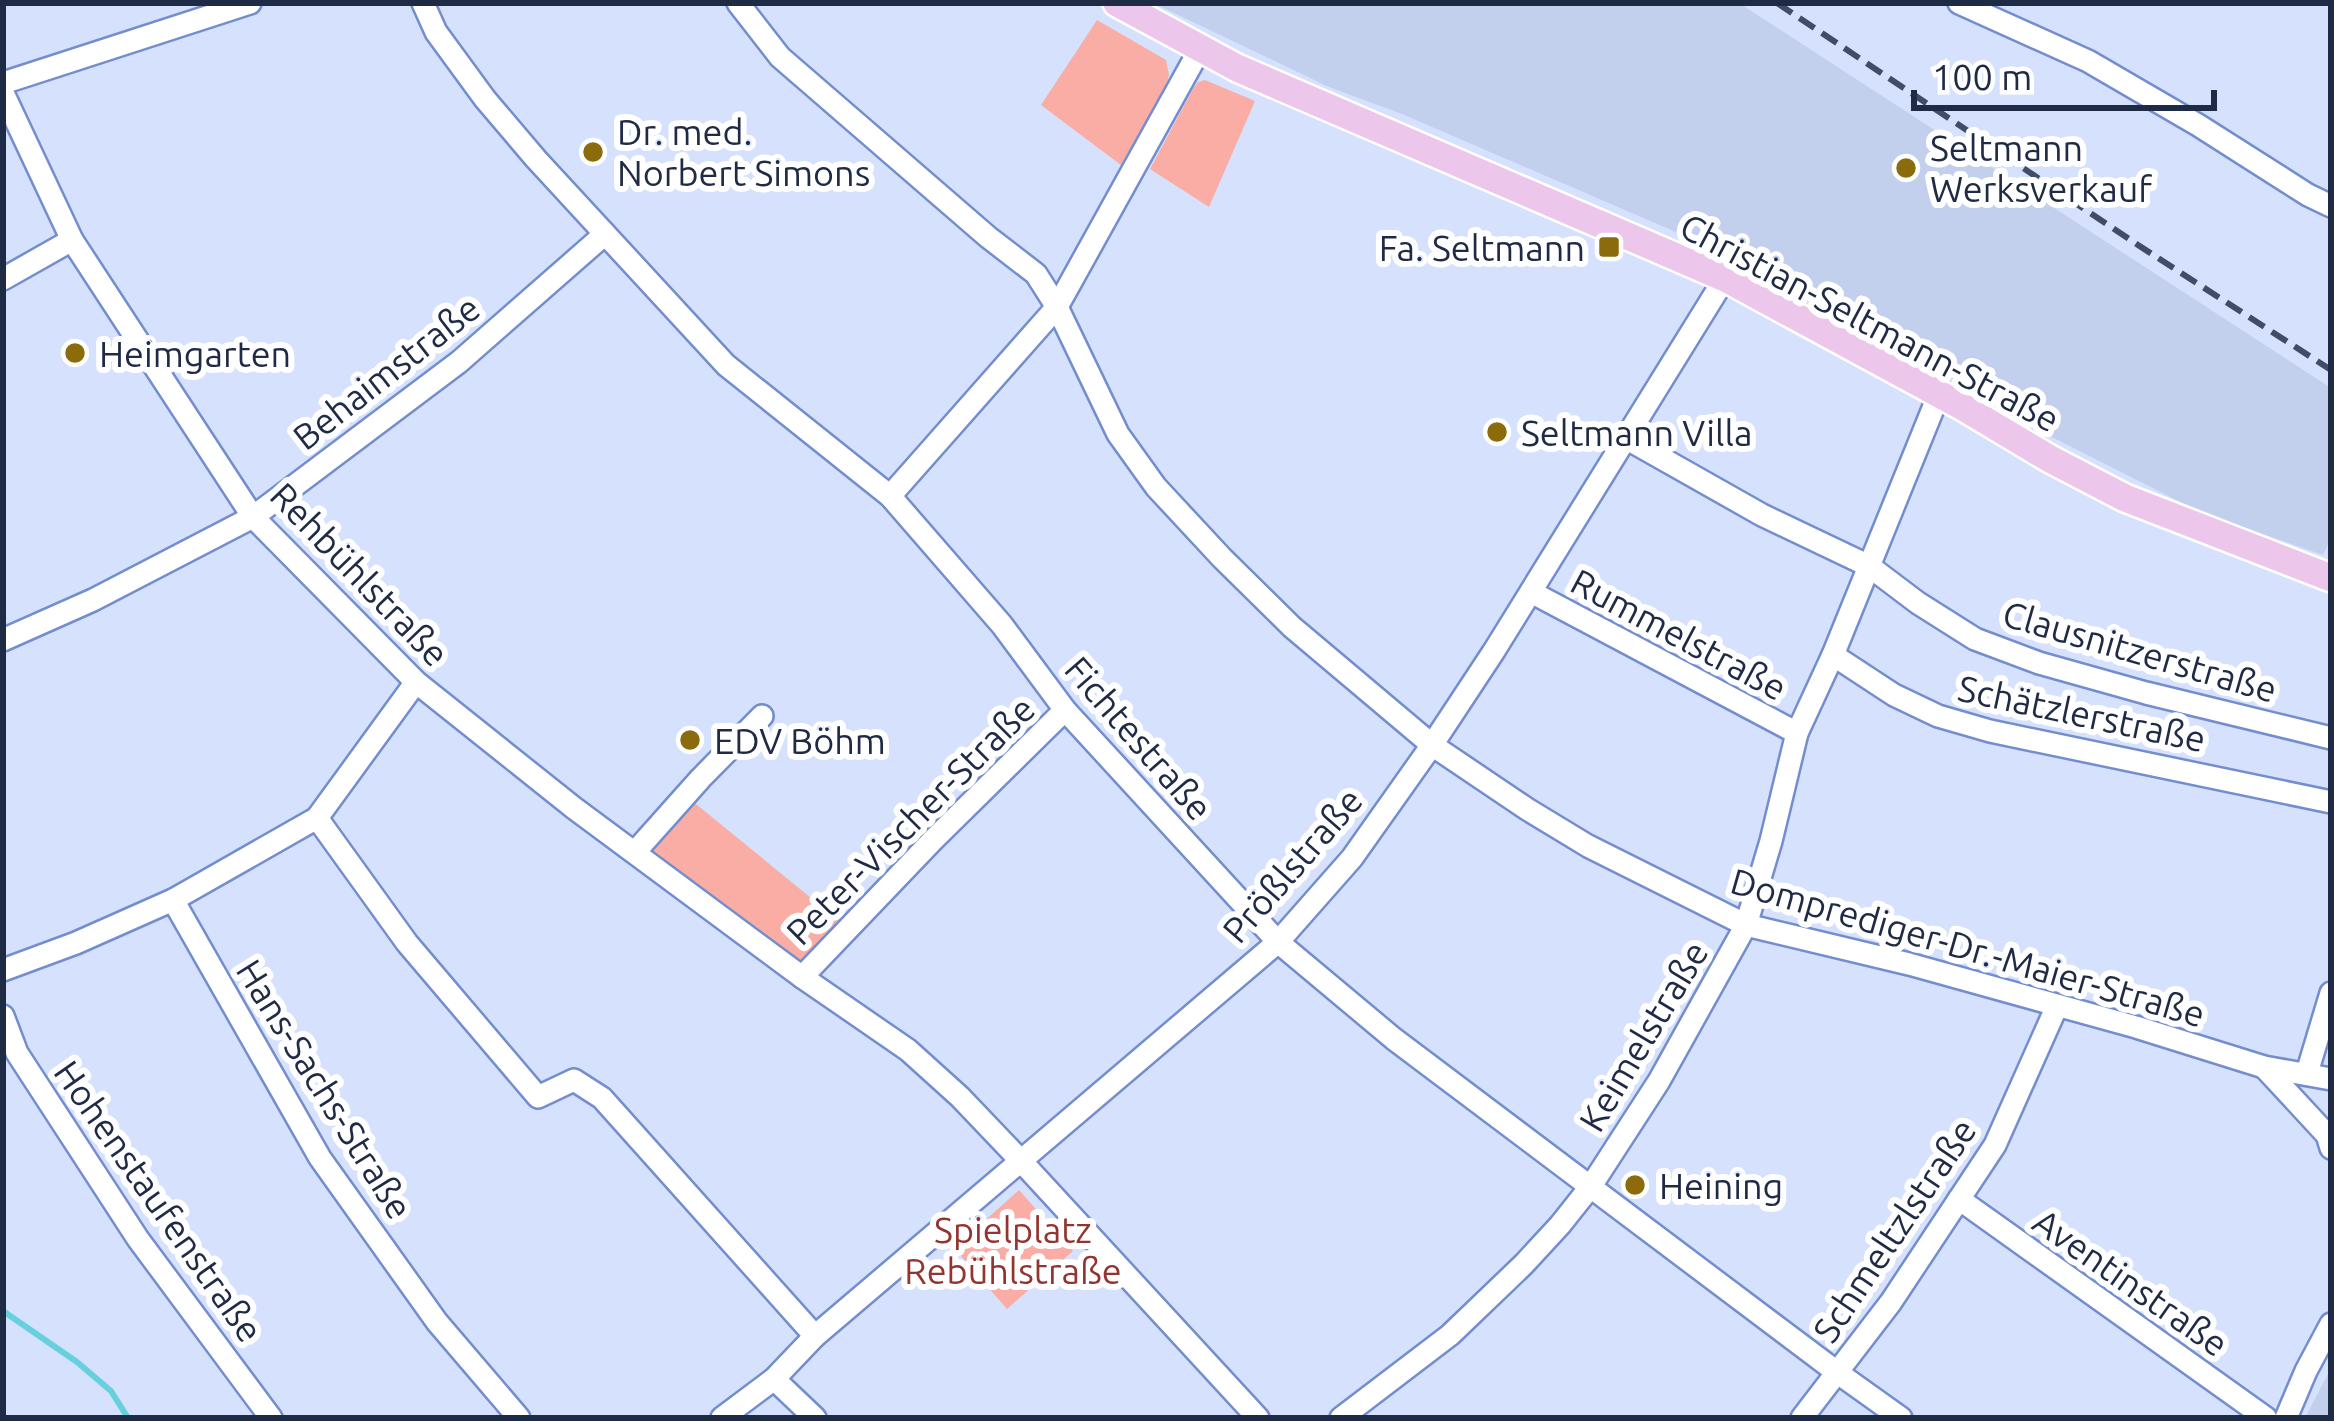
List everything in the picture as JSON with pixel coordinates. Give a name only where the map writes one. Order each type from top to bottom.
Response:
[{"type":"main road","name":"Christian-Seltmann-Straße","points":[[1117,3],[1200,49],[1386,134],[1725,278],[2125,498],[2331,578]]},
{"type":"street","points":[[3,83],[187,13],[250,3]]},
{"type":"street","name":"Fichtestraße","points":[[423,3],[436,32],[484,98],[605,234],[726,365],[890,496],[1003,625],[1065,710],[1278,942],[1394,1039],[1901,1418]]},
{"type":"street","name":"Domprediger-Dr.-Maier-Straße","points":[[738,3],[780,56],[1036,274],[1057,307],[1118,434],[1156,487],[1292,627],[1432,745],[1588,846],[1746,925],[1909,964],[2264,1067],[2331,1079]]},
{"type":"street","points":[[1959,3],[2088,61],[2331,206]]},
{"type":"street","points":[[890,496],[1057,307],[1200,49]]},
{"type":"street","name":"Rehbühlstraße","points":[[3,93],[72,240],[253,517],[416,682],[634,852],[908,1049],[1022,1162],[1258,1418]]},
{"type":"street","name":"Behaimstraße","points":[[3,640],[93,600],[253,517],[459,362],[605,234]]},
{"type":"street","points":[[3,279],[72,240]]},
{"type":"street","name":"Prößlstraße","points":[[722,1418],[775,1379],[814,1336],[1278,942],[1352,858],[1531,592],[1725,278]]},
{"type":"street","name":"Keimelstraße","points":[[1341,1418],[1450,1335],[1560,1226],[1658,1081],[1746,925],[1797,733],[1939,394]]},
{"type":"street","name":"Clausnitzerstraße","points":[[1624,437],[1762,514],[1869,566],[1975,639],[2039,663],[2146,693],[2331,738]]},
{"type":"street","name":"Rummelstraße","points":[[1531,592],[1797,733]]},
{"type":"street","name":"Schätzlerstraße","points":[[1833,655],[1894,695],[1938,716],[2331,802]]},
{"type":"street","points":[[3,970],[76,944],[173,900],[317,818],[416,682]]},
{"type":"street","name":"Peter-Vischer-Straße","points":[[802,976],[1065,710]]},
{"type":"street","points":[[634,852],[762,716]]},
{"type":"street","points":[[317,818],[407,943],[538,1097],[574,1080],[602,1099],[814,1336]]},
{"type":"street","name":"Hans-Sachs-Straße","points":[[173,900],[320,1158],[437,1322],[519,1418]]},
{"type":"street","points":[[2307,1073],[2331,993]]},
{"type":"street","name":"Schmeltzlstraße","points":[[1802,1418],[1891,1303],[1995,1145],[2057,1006]]},
{"type":"street","name":"Hohenstaufenstraße","points":[[3,1016],[17,1053],[138,1239],[271,1418]]},
{"type":"street","points":[[2264,1067],[2327,1136],[2331,1148]]},
{"type":"street","name":"Aventinstraße","points":[[1959,1199],[2266,1418]]},
{"type":"street","points":[[2287,1418],[2331,1324]]},
{"type":"street","points":[[775,1379],[814,1418]]},
{"type":"shaded area","points":[[1153,3],[1739,3],[2331,388],[2331,538],[2323,555],[2200,512],[2038,430],[1935,367],[1706,245],[1329,87]]},
{"type":"shaded area","points":[[2331,1368],[2331,1418],[2305,1418]]},
{"type":"green space","points":[[1097,20],[1166,60],[1169,75],[1121,165],[1041,105]]},
{"type":"green space","points":[[1205,80],[1255,101],[1209,207],[1150,169],[1193,89]]},
{"type":"green space","points":[[691,800],[838,920],[800,964],[648,849]]},
{"type":"green space","name":"Spielplatz Rebühlstraße","points":[[1019,1190],[1073,1251],[1007,1309],[954,1248]]},
{"type":"waterway","points":[[3,1311],[111,1391],[128,1418]]},
{"type":"railway","points":[[1777,3],[2331,370]]},
{"type":"place","name":"Dr. med. Norbert Simons","points":[[593,152]]},
{"type":"place","name":"Seltmann Werksverkauf","points":[[1906,168]]},
{"type":"place","name":"Fa. Seltmann","points":[[1609,247]]},
{"type":"place","name":"Heimgarten","points":[[75,353]]},
{"type":"place","name":"Seltmann Villa","points":[[1497,432]]},
{"type":"place","name":"EDV Böhm","points":[[690,740]]},
{"type":"place","name":"Heining","points":[[1635,1185]]}]
